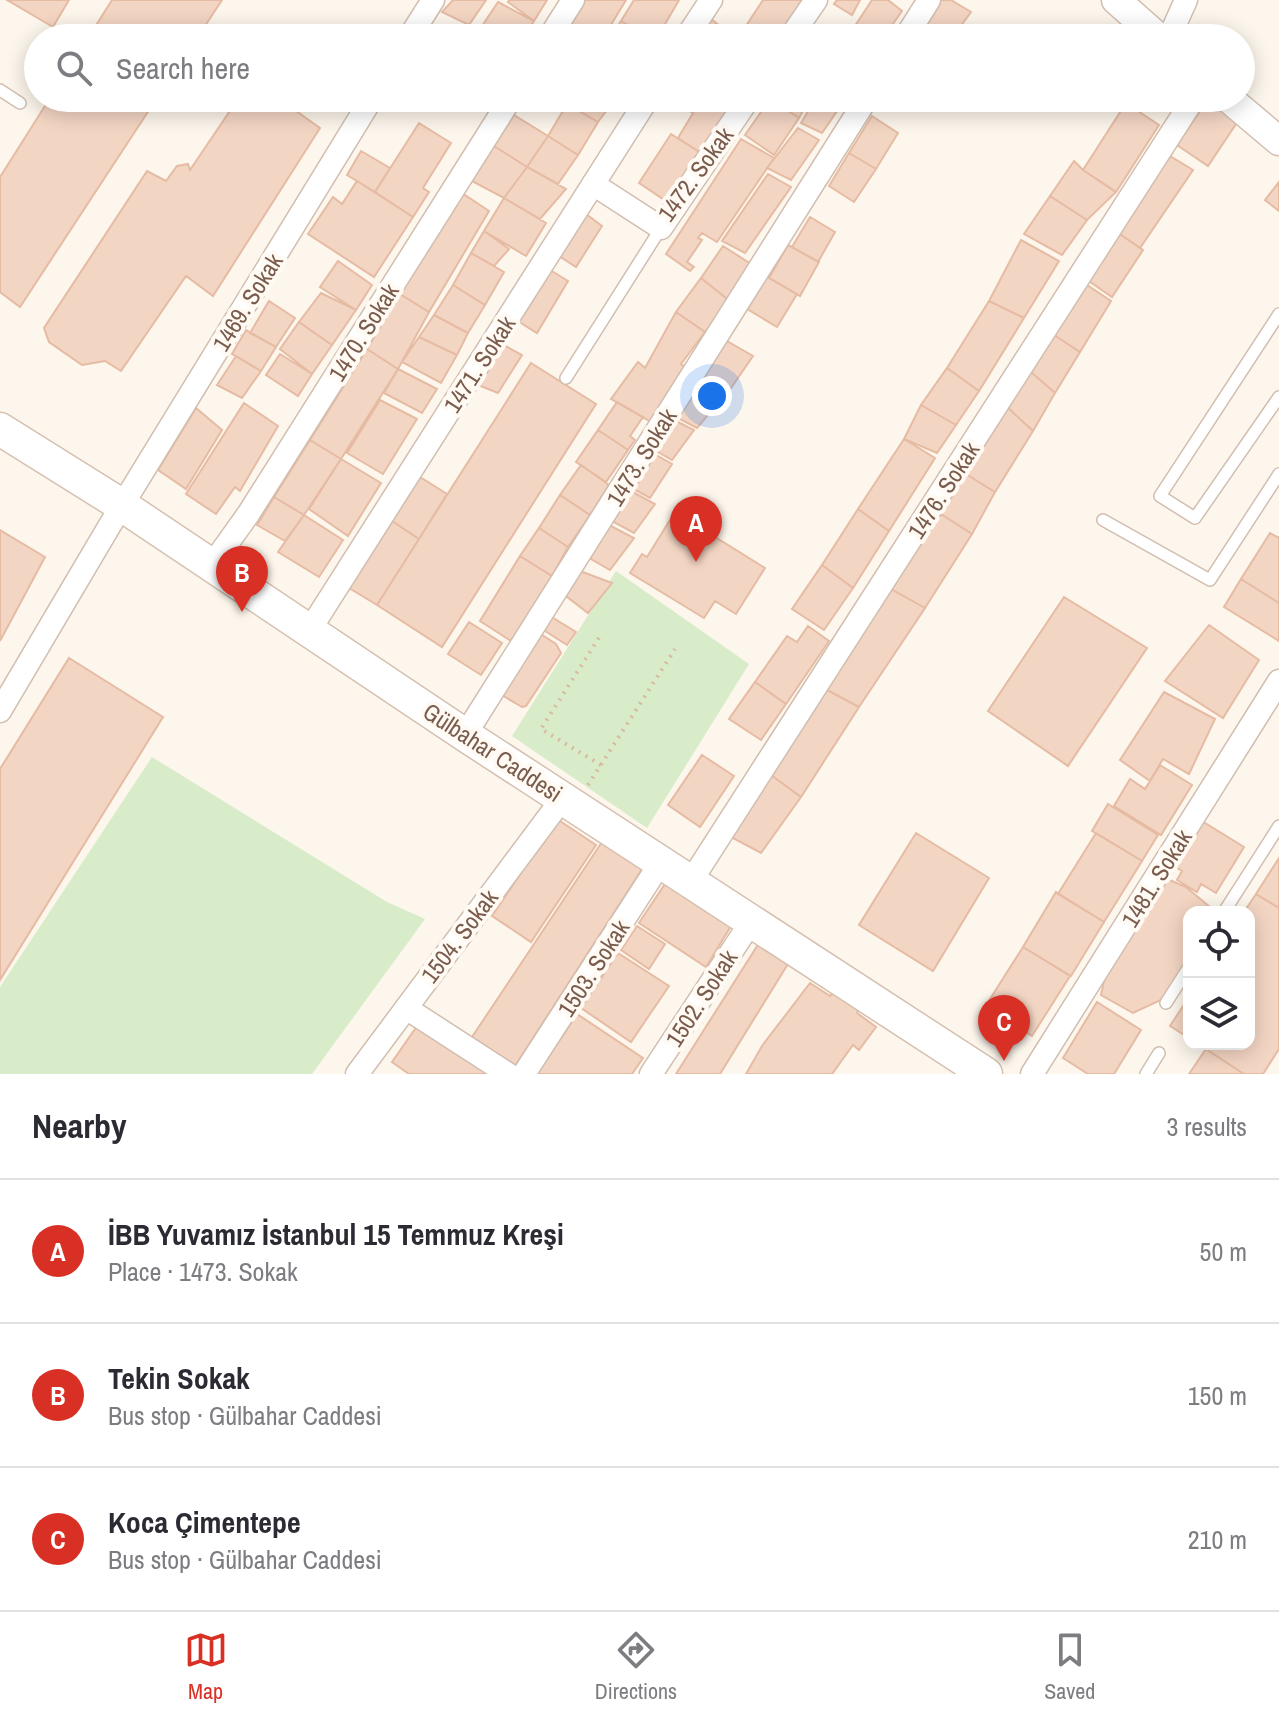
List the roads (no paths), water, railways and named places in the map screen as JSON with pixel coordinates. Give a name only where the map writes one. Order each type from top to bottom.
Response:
[{"type":"main road","name":"Gülbahar Caddesi","points":[[0,429],[123,506],[465,735],[986,1074]]},
{"type":"street","points":[[418,24],[433,0]]},
{"type":"street","points":[[558,24],[573,0]]},
{"type":"street","points":[[695,24],[711,0]]},
{"type":"street","points":[[800,24],[816,0]]},
{"type":"street","points":[[914,24],[929,0]]},
{"type":"street","points":[[1116,0],[1143,24]]},
{"type":"street","points":[[1175,24],[1186,0]]},
{"type":"street","name":"1469. Sokak","points":[[0,711],[363,112]]},
{"type":"street","name":"1470. Sokak","points":[[212,565],[249,513],[502,112]]},
{"type":"street","name":"1471. Sokak","points":[[309,631],[639,112]]},
{"type":"street","name":"1472. Sokak","points":[[593,184],[661,228],[740,112]]},
{"type":"street","name":"1473. Sokak","points":[[465,735],[858,112]]},
{"type":"street","name":"1476. Sokak","points":[[691,881],[1185,112]]},
{"type":"street","points":[[1245,112],[1279,141]]},
{"type":"street","name":"1481. Sokak","points":[[1032,1074],[1279,681]]},
{"type":"street","name":"1504. Sokak","points":[[357,1074],[569,802]]},
{"type":"street","name":"1503. Sokak","points":[[524,1074],[661,862]]},
{"type":"street","name":"1502. Sokak","points":[[651,1074],[751,922]]},
{"type":"street","points":[[406,1008],[508,1074]]},
{"type":"lane","points":[[0,90],[20,103]]},
{"type":"lane","points":[[566,378],[661,228]]},
{"type":"lane","points":[[1279,314],[1160,496],[1195,518],[1279,397]]},
{"type":"lane","points":[[1103,520],[1210,580],[1279,474]]},
{"type":"lane","points":[[1228,906],[1279,826]]},
{"type":"lane","points":[[1166,1003],[1183,976]]},
{"type":"lane","points":[[1146,1074],[1159,1053]]},
{"type":"place","name":"İBB Yuvamız İstanbul 15 Temmuz Kreşi","points":[[696,562]]},
{"type":"place","name":"Tekin Sokak","points":[[242,612]]},
{"type":"place","name":"Koca Çimentepe","points":[[1004,1061]]}]
